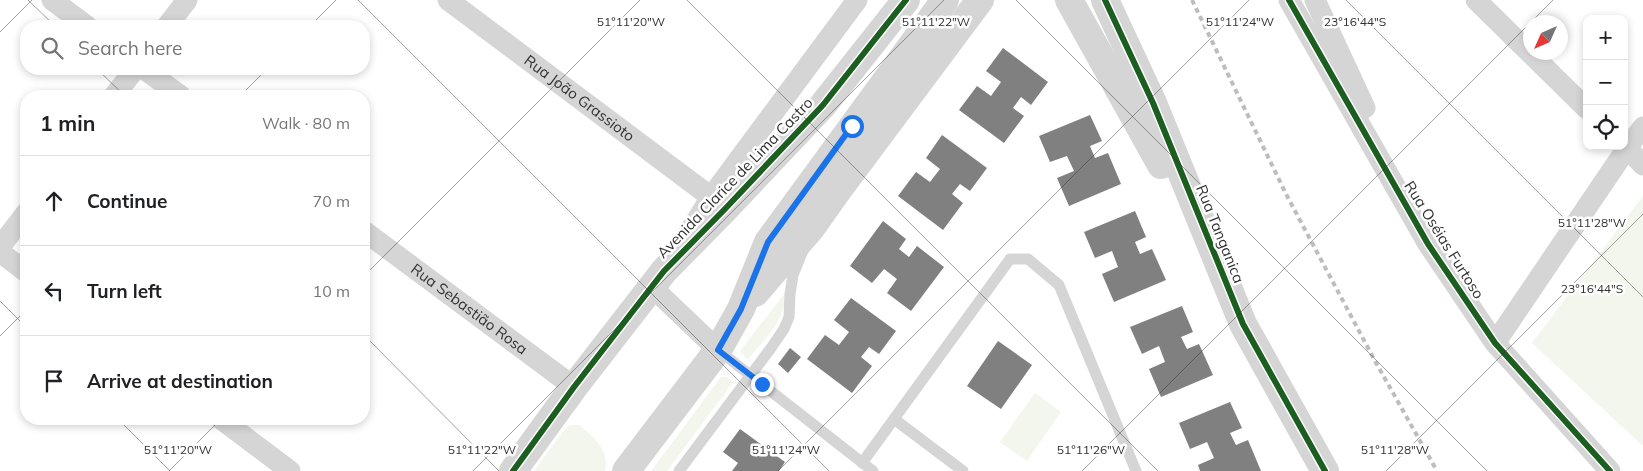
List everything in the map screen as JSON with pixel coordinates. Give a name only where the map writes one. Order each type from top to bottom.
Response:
[{"type":"street","points":[[52,0],[79,20]]},
{"type":"street","points":[[172,20],[187,0]]},
{"type":"street","name":"Rua João Grassioto","points":[[448,0],[711,197]]},
{"type":"street","name":"Avenida Clarice de Lima Castro","points":[[513,471],[574,387],[658,279],[823,105],[906,0]]},
{"type":"street","points":[[626,471],[718,350],[741,309],[768,242],[945,0]]},
{"type":"street","points":[[741,309],[812,227],[980,0]]},
{"type":"street","points":[[1070,0],[1147,137],[1243,324]]},
{"type":"street","name":"Rua Tanganica","points":[[1105,0],[1153,103],[1243,324],[1325,471]]},
{"type":"street","name":"Rua Oséias Furtoso","points":[[1289,0],[1428,244],[1496,343],[1610,471]]},
{"type":"street","points":[[1315,0],[1428,244]]},
{"type":"street","points":[[1476,0],[1584,105]]},
{"type":"street","points":[[718,350],[658,279],[711,197],[850,3]]},
{"type":"street","points":[[119,90],[130,75]]},
{"type":"street","points":[[152,75],[173,90]]},
{"type":"street","points":[[1628,144],[1643,127]]},
{"type":"street","points":[[1628,148],[1643,165]]},
{"type":"street","points":[[1496,343],[1623,150]]},
{"type":"street","points":[[0,247],[20,221]]},
{"type":"street","name":"Rua Sebastião Rosa","points":[[370,236],[574,387]]},
{"type":"street","points":[[0,252],[20,267]]},
{"type":"street","points":[[229,425],[290,471]]},
{"type":"lane","points":[[679,471],[784,329],[789,317],[792,275],[812,227]]},
{"type":"lane","points":[[862,463],[1010,259],[1028,259],[1059,285],[1136,471]]},
{"type":"lane","points":[[718,350],[873,471]]},
{"type":"lane","points":[[894,419],[963,471]]},
{"type":"shaded area","points":[[1643,196],[1643,446],[1532,343]]},
{"type":"shaded area","points":[[785,293],[782,311],[773,329],[747,360],[740,351]]},
{"type":"shaded area","points":[[721,377],[727,377],[733,382],[667,471],[651,471]]},
{"type":"shaded area","points":[[1035,393],[1061,412],[1027,461],[1000,442]]},
{"type":"shaded area","points":[[570,425],[579,425],[600,445],[605,457],[605,471],[534,471],[562,433]]},
{"type":"building","points":[[1003,48],[1048,82],[1031,105],[1021,97],[1013,108],[1024,116],[1004,143],[959,110],[977,86],[991,96],[1001,82],[986,71]]},
{"type":"building","points":[[1090,115],[1102,141],[1090,146],[1095,158],[1108,153],[1121,184],[1069,206],[1057,178],[1074,171],[1067,156],[1050,162],[1039,136]]},
{"type":"building","points":[[942,135],[987,168],[970,191],[960,184],[952,194],[963,203],[943,230],[898,196],[916,172],[930,182],[940,169],[926,158]]},
{"type":"building","points":[[1135,211],[1146,237],[1135,242],[1140,254],[1152,249],[1166,280],[1114,302],[1102,274],[1118,267],[1112,251],[1095,258],[1084,232]]},
{"type":"building","points":[[883,221],[906,239],[899,249],[909,257],[917,246],[944,267],[911,311],[887,293],[897,279],[884,269],[872,283],[850,266]]},
{"type":"building","points":[[851,298],[896,331],[879,354],[869,347],[861,357],[872,366],[852,393],[807,359],[825,335],[839,345],[849,332],[834,320]]},
{"type":"building","points":[[1182,306],[1193,332],[1181,337],[1187,349],[1199,344],[1213,375],[1161,397],[1149,369],[1165,362],[1159,346],[1142,354],[1130,327]]},
{"type":"building","points":[[998,341],[1032,365],[1001,409],[967,386]]},
{"type":"building","points":[[790,348],[801,357],[788,373],[778,364]]},
{"type":"building","points":[[1230,402],[1242,428],[1230,433],[1236,445],[1248,440],[1261,471],[1200,471],[1198,465],[1214,458],[1207,442],[1190,449],[1179,423]]},
{"type":"building","points":[[740,429],[785,462],[779,471],[732,471],[738,463],[723,452]]},
{"type":"railway","points":[[1192,0],[1286,194],[1375,361],[1437,471]]},
{"type":"cycle path","points":[[513,471],[574,387],[664,271],[823,105],[906,0]]},
{"type":"cycle path","points":[[1105,0],[1153,103],[1243,324],[1325,471]]},
{"type":"cycle path","points":[[1289,0],[1428,244],[1495,343],[1610,471]]},
{"type":"route","points":[[762,384],[718,350],[741,309],[768,242],[852,126]]}]
